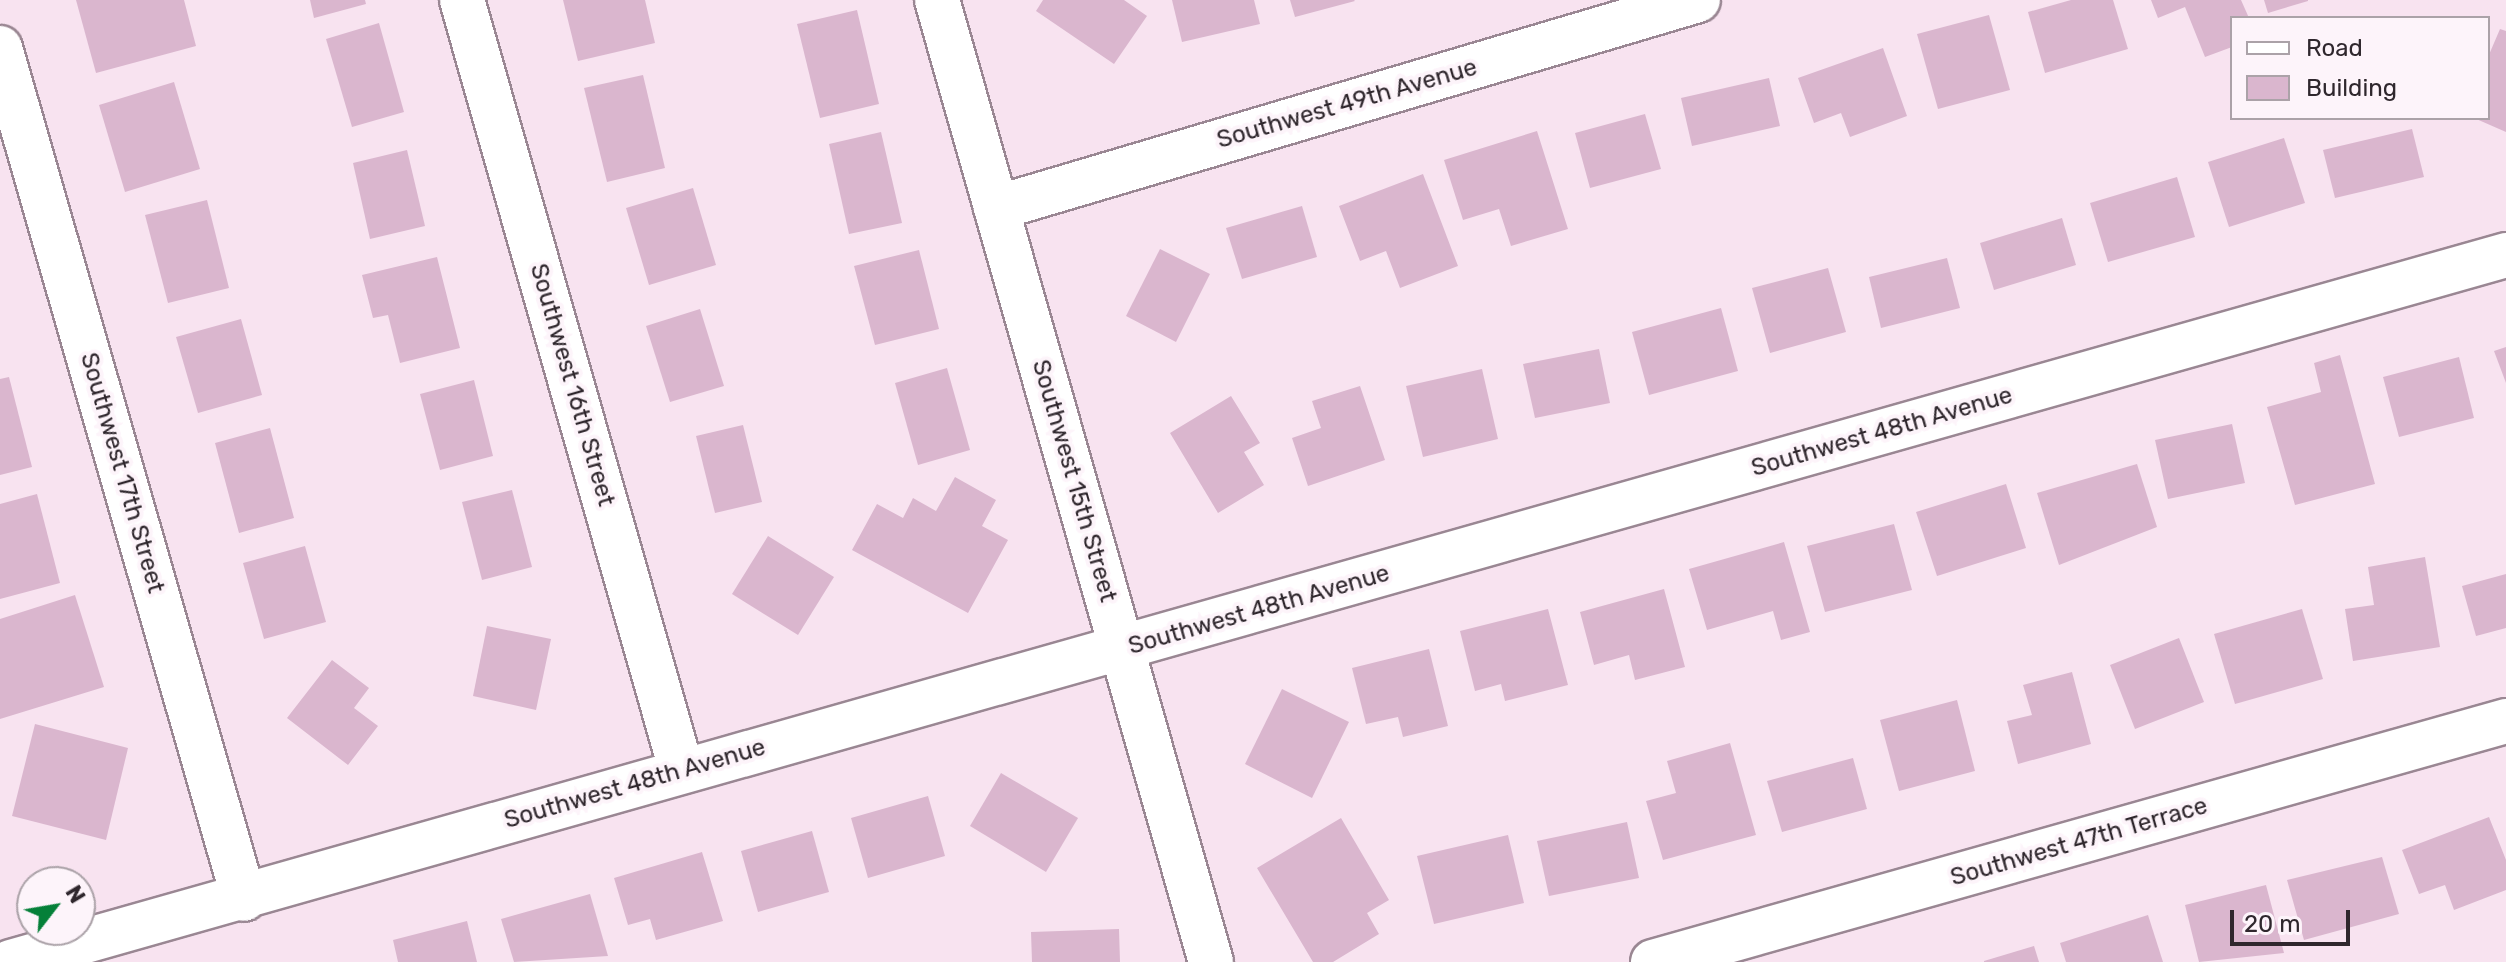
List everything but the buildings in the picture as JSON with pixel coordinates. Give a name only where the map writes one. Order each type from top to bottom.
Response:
[{"type":"street","name":"Southwest 16th Street","points":[[462,0],[681,769]]},
{"type":"street","name":"Southwest 15th Street","points":[[937,0],[1211,962]]},
{"type":"street","name":"Southwest 49th Avenue","points":[[996,208],[1698,0]]},
{"type":"street","name":"Southwest 17th Street","points":[[0,48],[244,899]]},
{"type":"street","name":"Southwest 48th Avenue","points":[[11,962],[244,899],[681,769],[1122,649],[2506,255]]},
{"type":"street","name":"Southwest 47th Terrace","points":[[1653,962],[2506,721]]}]
